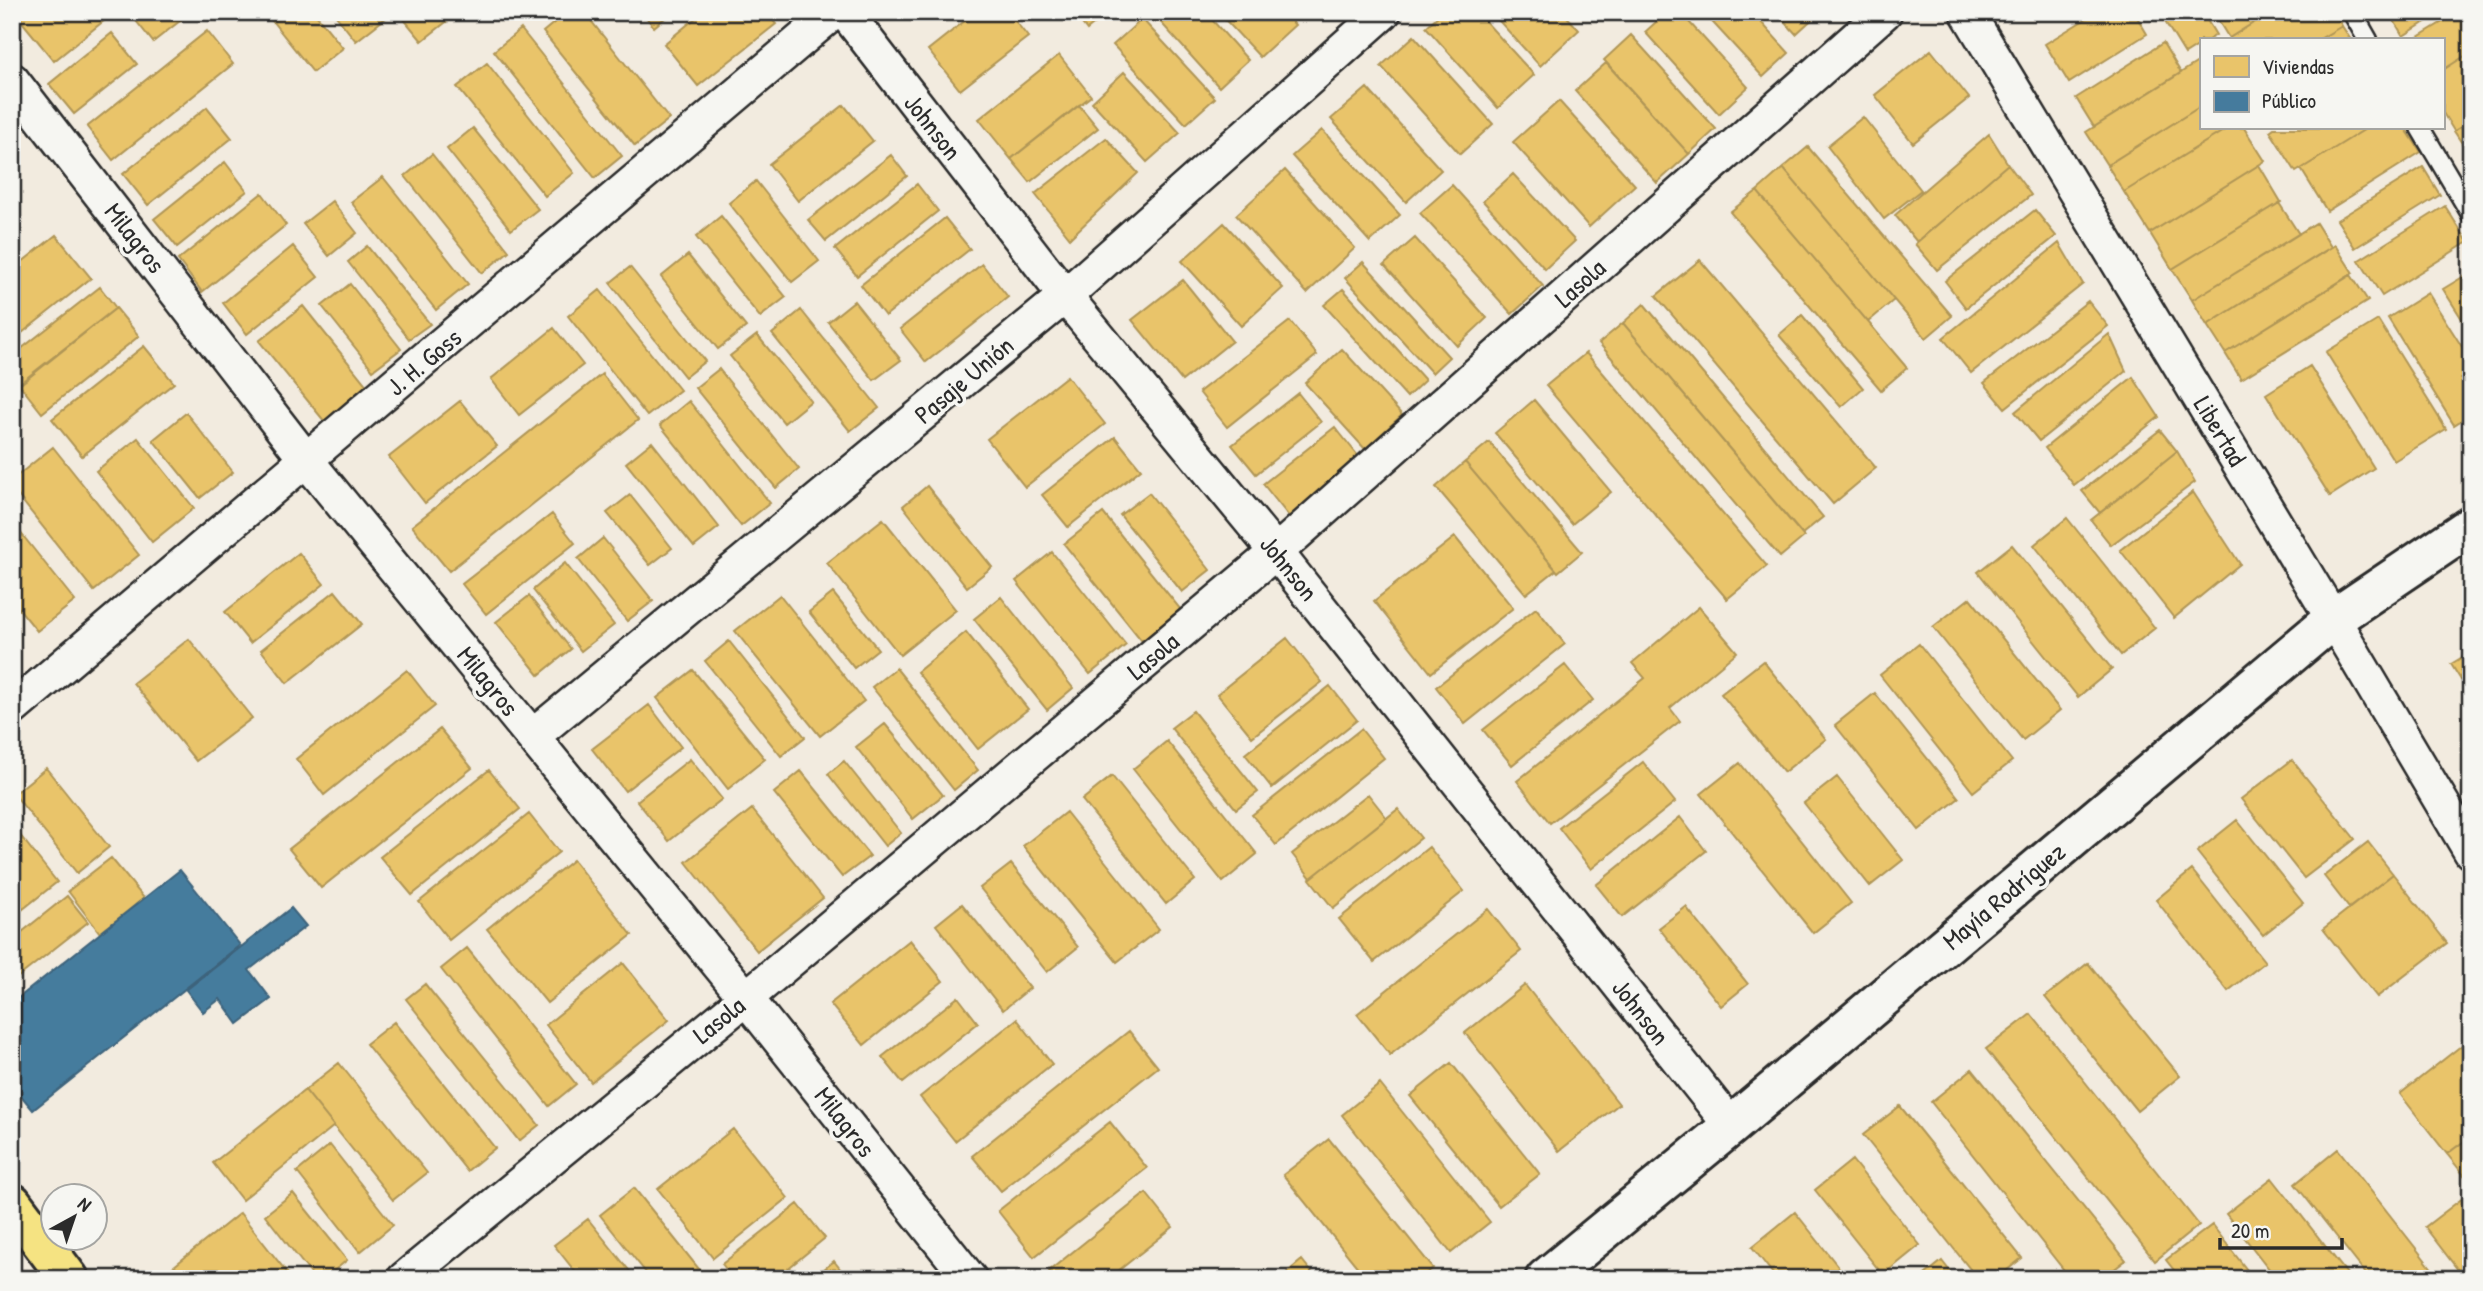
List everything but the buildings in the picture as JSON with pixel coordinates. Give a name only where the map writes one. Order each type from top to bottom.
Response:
[{"type":"main road","name":"Mayía Rodríguez","points":[[1545,1279],[1731,1126],[2333,619],[2471,526]]},
{"type":"main road","points":[[12,1203],[69,1279]]},
{"type":"street","name":"J. H. Goss","points":[[12,709],[834,12]]},
{"type":"street","name":"Johnson","points":[[845,12],[1065,296],[1276,552],[1731,1126]]},
{"type":"street","name":"Pasaje Unión","points":[[533,736],[1065,296],[1384,12]]},
{"type":"street","name":"Lasola","points":[[404,1279],[746,998],[1276,552],[1885,12]]},
{"type":"street","name":"Libertad","points":[[1967,12],[2471,852]]},
{"type":"street","name":"Milagros","points":[[12,80],[307,461],[746,998],[970,1279]]},
{"type":"lane","points":[[2351,12],[2367,38]]},
{"type":"lane","points":[[2421,130],[2471,214]]}]
